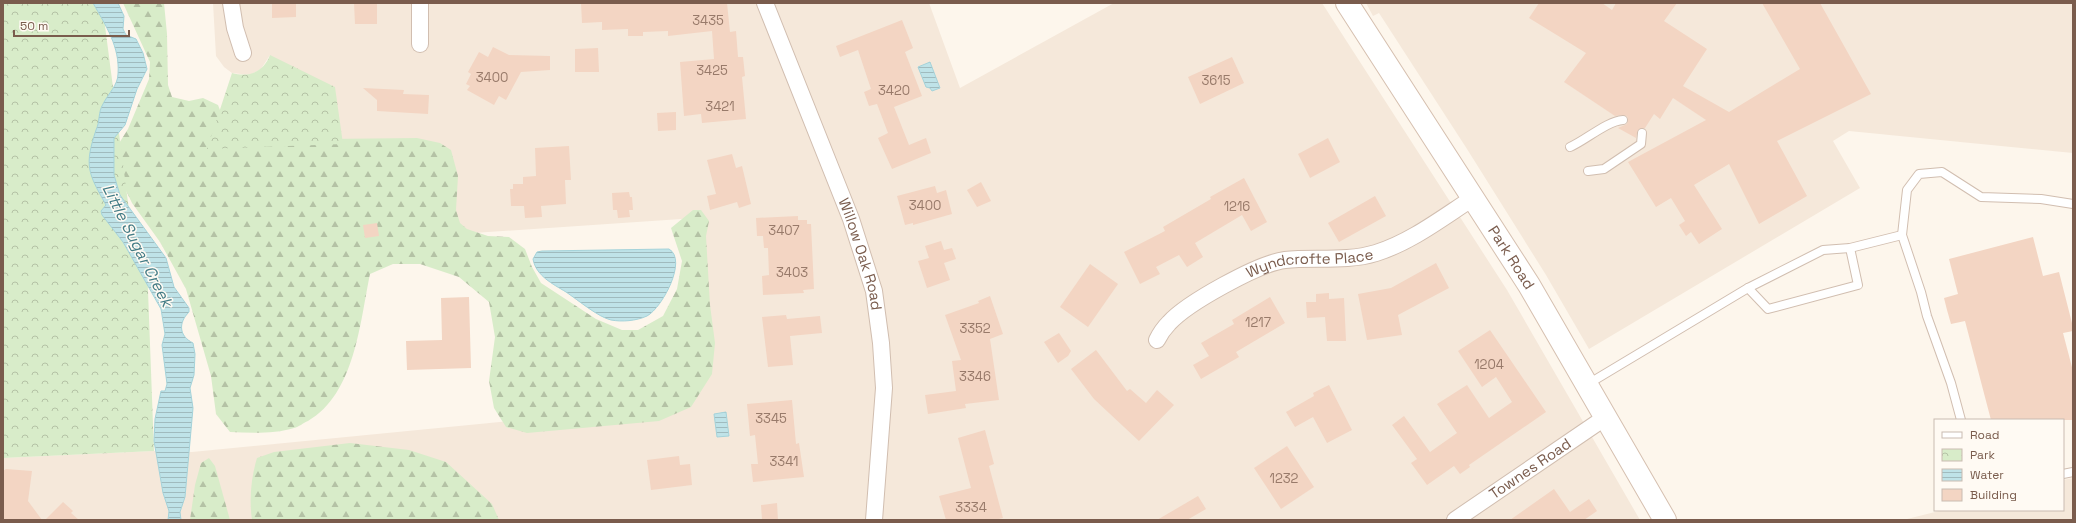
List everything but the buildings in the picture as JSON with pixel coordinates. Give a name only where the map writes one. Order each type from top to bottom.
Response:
[{"type":"main road","name":"Park Road","points":[[1350,4],[1529,285],[1664,520]]},
{"type":"street","points":[[231,3],[234,23],[243,53]]},
{"type":"street","points":[[420,3],[420,44]]},
{"type":"street","name":"Willow Oak Road","points":[[765,3],[851,219],[874,291],[881,343],[884,388],[874,520]]},
{"type":"street","name":"Wyndcrofte Place","points":[[1157,340],[1169,323],[1183,311],[1255,268],[1285,260],[1360,256],[1376,253],[1410,238],[1473,198]]},
{"type":"street","name":"Townes Road","points":[[1455,520],[1606,418]]},
{"type":"lane","points":[[1570,148],[1586,140],[1614,120],[1623,120]]},
{"type":"lane","points":[[1588,171],[1604,169],[1641,144],[1642,133]]},
{"type":"lane","points":[[1961,419],[1951,383],[1926,316],[1921,292],[1902,235],[1907,190],[1919,174],[1942,172],[1981,197],[2042,199],[2073,204]]},
{"type":"lane","points":[[1587,385],[1748,288],[1823,250],[1850,248],[1902,235]]},
{"type":"lane","points":[[1748,288],[1768,309],[1858,285],[1850,248]]},
{"type":"shaded area","points":[[213,3],[929,3],[960,88],[1114,3],[1322,3],[1507,290],[1640,520],[3,520],[3,458],[154,451],[192,452],[683,404],[696,218],[253,248],[270,55],[261,69],[250,75],[232,73],[224,67],[216,56]]},
{"type":"shaded area","points":[[1366,3],[2073,3],[2073,153],[1849,131],[1833,141],[1860,188],[1589,349],[1546,275],[1467,149],[1379,13],[1373,16]]},
{"type":"shaded area","points":[[2073,478],[2073,520],[1903,520],[1939,511],[2064,511],[2064,480]]},
{"type":"green space","points":[[3,3],[102,3],[132,233],[146,237],[154,451],[3,458]]},
{"type":"green space","points":[[123,3],[164,3],[167,34],[168,85],[172,97],[189,101],[203,98],[218,105],[225,123],[239,140],[417,138],[440,143],[451,150],[458,176],[456,210],[460,223],[467,229],[488,236],[509,237],[525,249],[532,267],[541,283],[596,319],[622,330],[638,330],[663,316],[677,289],[682,261],[671,228],[693,210],[701,210],[709,221],[706,236],[710,305],[715,343],[712,374],[691,407],[659,421],[527,433],[506,427],[494,408],[489,381],[495,337],[489,302],[459,277],[420,264],[393,264],[370,274],[353,355],[346,375],[336,393],[324,409],[298,427],[287,430],[263,433],[230,432],[216,414],[211,376],[186,289],[160,242],[132,203],[118,174],[116,148],[128,129],[149,79],[150,62]]},
{"type":"green space","points":[[270,55],[335,87],[343,144],[207,149],[232,73],[245,75],[256,72],[264,65]]},
{"type":"green space","points":[[350,443],[409,450],[446,462],[492,504],[499,520],[252,520],[251,489],[257,458],[274,452]]},
{"type":"green space","points":[[209,458],[215,466],[230,520],[190,520],[195,485],[201,463]]},
{"type":"water","name":"Little Sugar Creek","points":[[93,3],[118,3],[124,16],[123,29],[126,35],[136,39],[143,53],[147,69],[137,89],[125,125],[114,138],[114,175],[120,195],[166,258],[174,287],[189,308],[189,312],[183,320],[182,329],[185,337],[193,343],[195,354],[194,375],[190,388],[193,408],[185,497],[180,512],[181,520],[168,520],[169,511],[163,493],[154,441],[155,419],[161,391],[165,391],[167,384],[162,345],[165,334],[161,309],[123,242],[102,215],[101,211],[106,205],[95,185],[90,169],[90,152],[98,124],[100,110],[115,86],[118,78],[117,55],[111,37]]},
{"type":"water","points":[[930,62],[940,88],[932,91],[930,88],[926,87],[918,67]]},
{"type":"water","points":[[669,249],[674,255],[676,263],[671,284],[666,294],[653,311],[647,316],[629,321],[611,320],[594,312],[541,275],[533,259],[537,252],[542,251]]},
{"type":"water","points":[[726,412],[729,436],[717,437],[714,414]]}]
